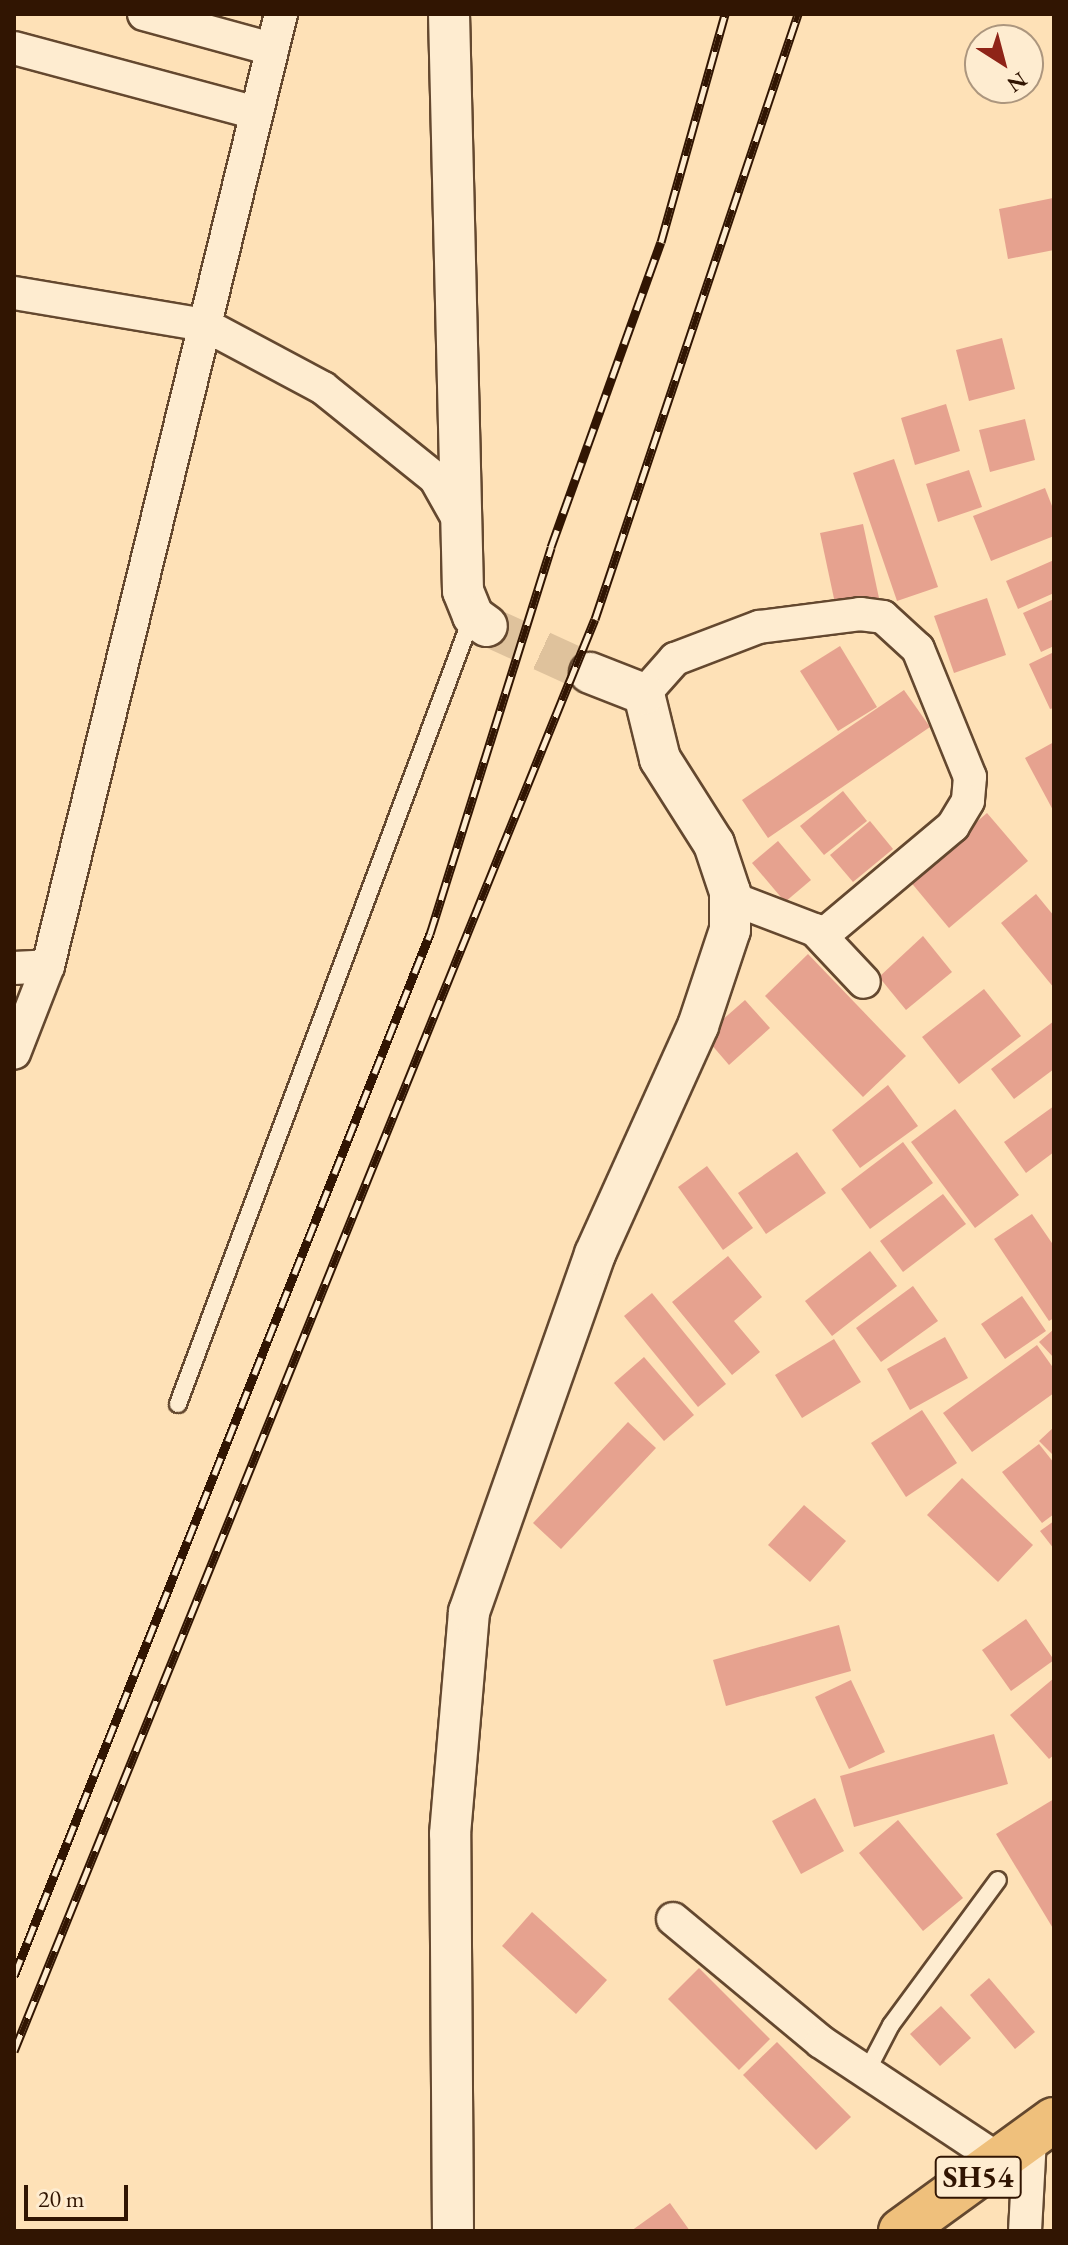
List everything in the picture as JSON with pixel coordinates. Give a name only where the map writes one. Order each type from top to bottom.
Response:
[{"type":"main road","name":"SH54","points":[[901,2231],[1028,2140]]},
{"type":"street","points":[[144,14],[272,49]]},
{"type":"street","points":[[14,1053],[48,966],[281,14]]},
{"type":"street","points":[[449,14],[463,591],[480,621]]},
{"type":"street","points":[[14,48],[256,113]]},
{"type":"street","points":[[14,293],[205,325],[323,388],[435,478],[462,526]]},
{"type":"street","points":[[644,694],[675,659],[713,640],[759,627],[860,614],[883,617],[918,649],[970,777],[968,801],[953,826],[822,936]]},
{"type":"street","points":[[590,673],[644,694]]},
{"type":"street","points":[[453,2231],[450,1834],[469,1612],[595,1254],[698,1026],[730,930],[731,898],[714,844],[660,759],[644,694]]},
{"type":"street","points":[[731,898],[801,922],[822,936],[864,982]]},
{"type":"street","points":[[14,968],[48,966]]},
{"type":"street","points":[[673,1919],[866,2073],[1028,2140],[1025,2231]]},
{"type":"lane","points":[[178,1404],[480,621]]},
{"type":"lane","points":[[866,2073],[891,2025],[998,1880]]},
{"type":"building","points":[[1053,198],[1054,250],[1008,259],[999,209]]},
{"type":"building","points":[[1002,338],[1015,389],[969,401],[956,350]]},
{"type":"building","points":[[946,404],[960,451],[915,465],[901,418]]},
{"type":"building","points":[[1025,419],[1035,460],[990,472],[979,430]]},
{"type":"building","points":[[894,459],[938,587],[897,601],[853,473]]},
{"type":"building","points":[[969,470],[982,507],[938,522],[926,484]]},
{"type":"building","points":[[1045,488],[1054,511],[1054,536],[991,561],[973,516]]},
{"type":"building","points":[[863,524],[879,598],[836,608],[820,533]]},
{"type":"building","points":[[1054,560],[1054,593],[1018,609],[1006,581]]},
{"type":"building","points":[[987,598],[1006,655],[954,673],[934,616]]},
{"type":"building","points":[[1054,599],[1054,646],[1041,652],[1023,613]]},
{"type":"building","points":[[840,646],[877,707],[838,731],[800,671]]},
{"type":"building","points":[[1054,652],[1054,708],[1050,709],[1029,664]]},
{"type":"building","points":[[904,690],[930,727],[768,838],[742,800]]},
{"type":"building","points":[[1054,742],[1054,812],[1025,758]]},
{"type":"building","points":[[843,791],[867,821],[824,855],[800,826]]},
{"type":"building","points":[[987,813],[1028,861],[949,928],[909,880]]},
{"type":"building","points":[[870,821],[893,849],[853,882],[830,855]]},
{"type":"building","points":[[778,841],[811,880],[785,902],[752,863]]},
{"type":"building","points":[[1036,894],[1054,916],[1054,988],[1001,923]]},
{"type":"building","points":[[923,936],[952,972],[906,1010],[879,977]]},
{"type":"building","points":[[808,954],[906,1056],[863,1097],[765,996]]},
{"type":"building","points":[[984,989],[1021,1036],[959,1084],[922,1037]]},
{"type":"building","points":[[745,1000],[770,1028],[729,1065],[704,1036]]},
{"type":"building","points":[[1054,1021],[1054,1069],[1014,1099],[991,1069]]},
{"type":"building","points":[[888,1085],[918,1126],[860,1168],[832,1130]]},
{"type":"building","points":[[1054,1106],[1054,1152],[1026,1173],[1004,1142]]},
{"type":"building","points":[[955,1109],[1019,1195],[975,1228],[911,1142]]},
{"type":"building","points":[[903,1142],[933,1183],[870,1229],[841,1189]]},
{"type":"building","points":[[797,1152],[826,1193],[766,1234],[738,1193]]},
{"type":"building","points":[[707,1166],[753,1228],[723,1250],[678,1187]]},
{"type":"building","points":[[943,1194],[966,1224],[903,1272],[880,1241]]},
{"type":"building","points":[[1032,1214],[1054,1246],[1054,1318],[1049,1321],[994,1239]]},
{"type":"building","points":[[870,1251],[897,1286],[832,1336],[805,1301]]},
{"type":"building","points":[[728,1256],[762,1297],[734,1321],[760,1352],[732,1375],[672,1302]]},
{"type":"building","points":[[913,1286],[938,1321],[881,1362],[856,1328]]},
{"type":"building","points":[[652,1293],[726,1384],[698,1407],[624,1316]]},
{"type":"building","points":[[1022,1296],[1046,1331],[1005,1359],[981,1324]]},
{"type":"building","points":[[1054,1329],[1054,1358],[1039,1342]]},
{"type":"building","points":[[945,1337],[968,1378],[910,1410],[887,1369]]},
{"type":"building","points":[[834,1339],[861,1382],[802,1418],[775,1375]]},
{"type":"building","points":[[1037,1345],[1054,1369],[1054,1393],[972,1452],[943,1413]]},
{"type":"building","points":[[644,1357],[694,1415],[664,1441],[614,1383]]},
{"type":"building","points":[[922,1410],[957,1463],[906,1497],[871,1443]]},
{"type":"building","points":[[628,1422],[656,1448],[561,1549],[533,1523]]},
{"type":"building","points":[[1054,1427],[1054,1456],[1039,1441]]},
{"type":"building","points":[[1039,1444],[1054,1463],[1054,1514],[1042,1523],[1002,1472]]},
{"type":"building","points":[[962,1478],[1033,1545],[998,1582],[927,1515]]},
{"type":"building","points":[[804,1505],[846,1541],[810,1582],[768,1545]]},
{"type":"building","points":[[1054,1521],[1054,1549],[1040,1531]]},
{"type":"building","points":[[1026,1619],[1054,1660],[1011,1691],[982,1650]]},
{"type":"building","points":[[839,1625],[851,1671],[726,1706],[713,1660]]},
{"type":"building","points":[[1054,1678],[1054,1755],[1049,1759],[1010,1715]]},
{"type":"building","points":[[851,1680],[885,1752],[849,1769],[815,1697]]},
{"type":"building","points":[[994,1734],[1008,1784],[854,1827],[840,1776]]},
{"type":"building","points":[[815,1798],[844,1851],[801,1874],[772,1821]]},
{"type":"building","points":[[1054,1799],[1054,1930],[996,1834]]},
{"type":"building","points":[[898,1820],[963,1898],[923,1931],[859,1853]]},
{"type":"building","points":[[532,1912],[607,1980],[576,2014],[502,1946]]},
{"type":"building","points":[[699,1968],[770,2039],[739,2070],[668,1999]]},
{"type":"building","points":[[989,1978],[1035,2032],[1015,2049],[970,1995]]},
{"type":"building","points":[[941,2006],[971,2038],[940,2066],[910,2034]]},
{"type":"building","points":[[777,2042],[851,2117],[816,2150],[743,2075]]},
{"type":"building","points":[[670,2203],[690,2231],[631,2231]]},
{"type":"tunnel","points":[[487,626],[590,673]]},
{"type":"railway","points":[[14,1976],[430,934],[551,547],[661,242],[725,14]]},
{"type":"railway","points":[[14,2051],[595,619],[798,14]]}]
